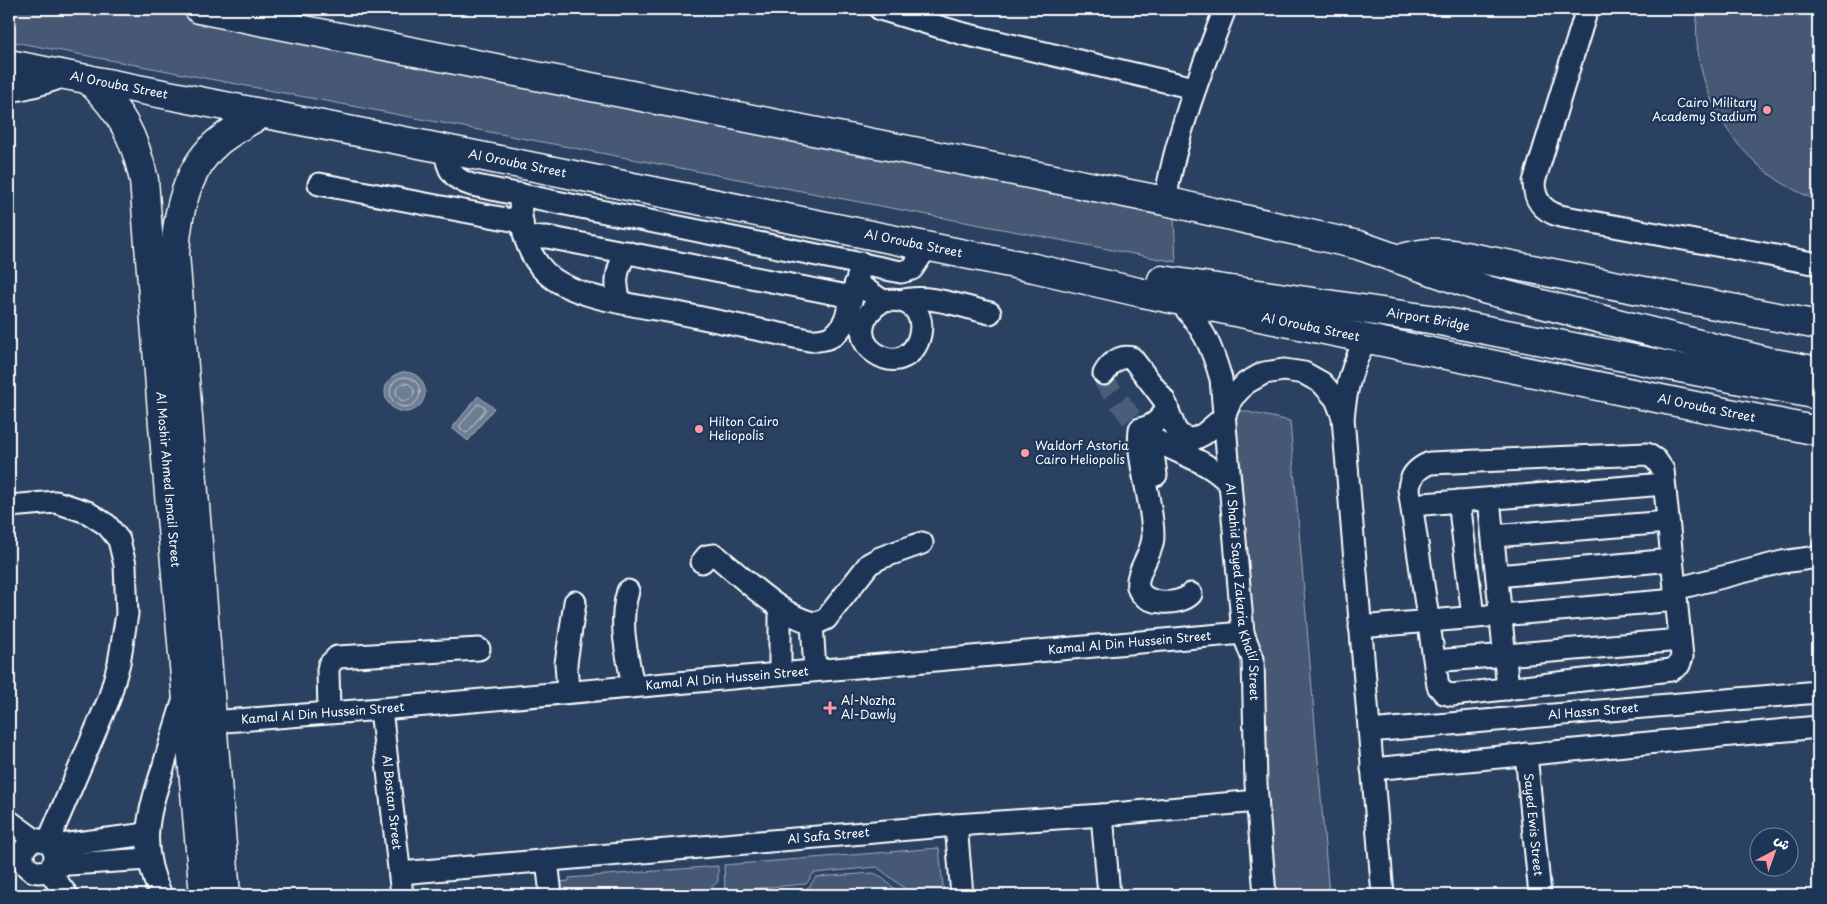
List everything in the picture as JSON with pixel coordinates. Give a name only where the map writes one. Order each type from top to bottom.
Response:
[{"type":"main road","points":[[200,9],[1165,201],[1358,245],[1487,290],[1774,363],[1818,372]]},
{"type":"main road","name":"Al Orouba Street","points":[[9,64],[927,246],[1179,301],[1818,431]]},
{"type":"main road","name":"Al Moshir Ahmed Ismail Street","points":[[77,77],[109,100],[126,124],[138,151],[144,180],[176,425],[211,722],[226,895]]},
{"type":"main road","name":"Al Moshir Ahmed Ismail Street","points":[[204,895],[187,689],[176,425],[176,231],[187,186],[200,163],[218,142],[262,114]]},
{"type":"main road","points":[[1399,259],[1419,253],[1440,252],[1460,255],[1818,325]]},
{"type":"main road","name":"Airport Bridge","points":[[1034,268],[1113,272],[1430,319],[1818,395]]},
{"type":"street","points":[[880,9],[951,30],[1194,88]]},
{"type":"street","points":[[1165,201],[1181,128],[1194,88],[1225,9]]},
{"type":"street","points":[[1587,9],[1534,182],[1536,197],[1540,204],[1552,214],[1560,216],[1818,264]]},
{"type":"street","points":[[9,91],[77,77]]},
{"type":"street","points":[[445,149],[449,170],[463,182],[901,272],[909,271],[915,266],[927,246]]},
{"type":"street","points":[[319,184],[524,231],[539,237],[854,291],[866,289],[892,301],[910,306],[918,314],[922,334],[912,351],[893,359],[830,338]]},
{"type":"street","points":[[520,194],[524,231],[532,256],[545,272],[562,285],[583,293],[620,302],[820,341],[830,338],[839,331],[845,322],[862,263]]},
{"type":"street","points":[[620,302],[616,280],[621,260],[627,252]]},
{"type":"street","points":[[874,352],[867,344],[863,334],[863,324],[867,314],[874,306],[911,298],[926,298],[990,313]]},
{"type":"street","name":"Al Shahid Sayed Zakaria Khalil Street","points":[[1179,301],[1197,322],[1207,338],[1221,379],[1243,633],[1253,659],[1257,801],[1266,895]]},
{"type":"street","points":[[918,314],[932,313],[949,316]]},
{"type":"street","points":[[1367,338],[1356,358],[1349,378],[1343,418],[1384,895]]},
{"type":"street","points":[[1104,374],[1108,367],[1119,358],[1126,356],[1132,358],[1167,406],[1176,431],[1188,439],[1194,439],[1204,434],[1224,417],[1232,398],[1246,383],[1264,373],[1284,370],[1304,373],[1322,383],[1336,399],[1343,418]]},
{"type":"street","points":[[1138,426],[1146,428],[1157,422],[1162,418],[1167,406]]},
{"type":"street","points":[[1138,426],[1158,441],[1205,463],[1230,484]]},
{"type":"street","points":[[1138,426],[1139,444],[1166,535],[1159,546],[1159,561],[1148,575],[1147,584],[1153,591],[1158,592],[1189,590]]},
{"type":"street","points":[[1155,499],[1153,453],[1158,441]]},
{"type":"street","points":[[1647,454],[1660,464],[1664,484],[1680,640],[1681,661],[1676,668],[1508,689],[1448,694],[1441,690],[1438,686],[1409,489],[1412,476],[1417,470],[1430,463],[1647,454]]},
{"type":"street","points":[[1412,505],[1664,484]]},
{"type":"street","points":[[1489,499],[1508,689]]},
{"type":"street","points":[[1459,501],[1473,617]]},
{"type":"street","points":[[9,506],[56,502],[87,512],[107,525],[119,540],[125,565],[127,614],[119,663],[109,699],[38,854]]},
{"type":"street","points":[[1493,536],[1668,522]]},
{"type":"street","points":[[702,562],[708,556],[715,555],[780,608],[796,617],[817,623],[826,619],[869,564],[880,558],[922,543]]},
{"type":"street","points":[[1360,627],[1501,615],[1675,594],[1782,562],[1818,556]]},
{"type":"street","points":[[1497,576],[1672,560]]},
{"type":"street","points":[[628,590],[622,623],[633,686]]},
{"type":"street","points":[[568,692],[566,663],[575,602]]},
{"type":"street","points":[[780,608],[780,673]]},
{"type":"street","points":[[812,623],[814,670]]},
{"type":"street","name":"Kamal Al Din Hussein Street","points":[[211,722],[381,709],[1243,633]]},
{"type":"street","points":[[1435,661],[1680,640]]},
{"type":"street","points":[[329,712],[328,670],[332,660],[337,657],[479,649]]},
{"type":"street","points":[[161,895],[149,859],[147,834],[150,807],[187,689]]},
{"type":"street","name":"Al Hassn Street","points":[[1369,731],[1818,692]]},
{"type":"street","name":"Al Bostan Street","points":[[381,709],[402,895]]},
{"type":"street","points":[[1372,768],[1818,727]]},
{"type":"street","name":"Sayed Ewis Street","points":[[1526,754],[1540,895]]},
{"type":"street","name":"Al Safa Street","points":[[400,873],[1257,801]]},
{"type":"street","points":[[1102,815],[1109,895]]},
{"type":"street","points":[[9,821],[18,826],[66,895]]},
{"type":"street","points":[[956,825],[962,895]]},
{"type":"street","points":[[9,871],[38,854],[147,834]]},
{"type":"street","points":[[38,854],[149,859]]},
{"type":"street","points":[[547,860],[551,895]]},
{"type":"shaded area","points":[[9,9],[151,9],[1174,218],[1176,262],[9,41]]},
{"type":"shaded area","name":"Cairo Military Academy Stadium","points":[[1698,9],[1818,9],[1818,201],[1792,189],[1768,173],[1740,146],[1727,129],[1708,91],[1702,71],[1696,30]]},
{"type":"shaded area","points":[[1229,408],[1290,421],[1329,895],[1275,895]]},
{"type":"shaded area","points":[[939,848],[944,895],[913,895],[877,867],[814,873],[806,884],[725,891],[724,865]]},
{"type":"shaded area","points":[[718,866],[718,881],[705,895],[560,895],[559,882],[569,881],[569,878]]},
{"type":"shaded area","points":[[874,873],[902,895],[735,895],[803,890],[809,887],[816,877]]},
{"type":"water","points":[[409,372],[416,375],[422,381],[425,392],[424,400],[416,409],[409,412],[401,412],[394,409],[386,400],[385,388],[388,381],[397,373]]},
{"type":"water","points":[[478,396],[494,408],[468,441],[452,428]]},
{"type":"tunnel","points":[[1104,374],[1105,382],[1135,423]]},
{"type":"place","name":"Cairo Military Academy Stadium","points":[[1767,110]]},
{"type":"place","name":"Hilton Cairo Heliopolis","points":[[699,429]]},
{"type":"place","name":"Waldorf Astoria Cairo Heliopolis","points":[[1025,453]]},
{"type":"place","name":"Al-Nozha Al-Dawly","points":[[830,708]]}]
